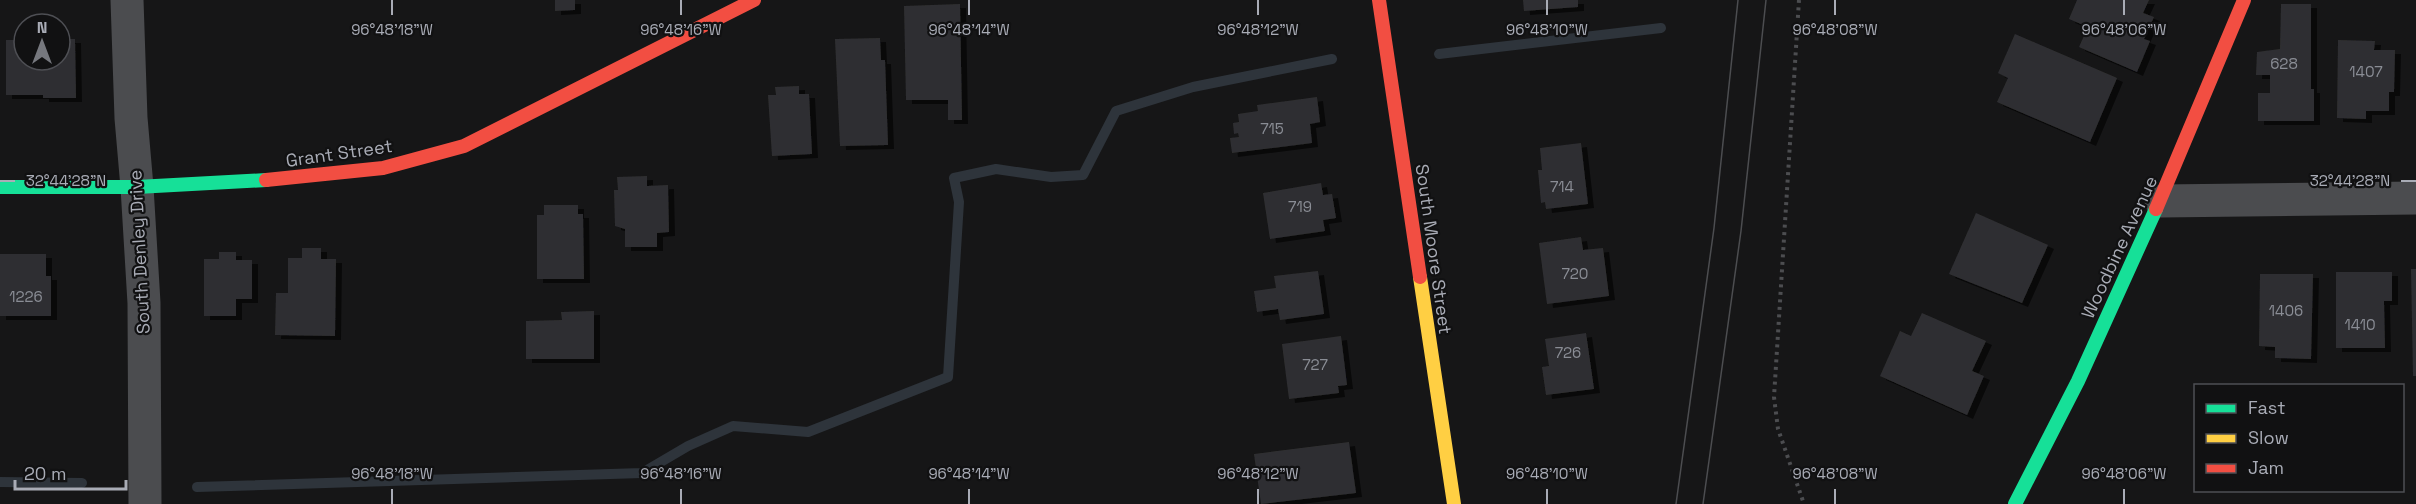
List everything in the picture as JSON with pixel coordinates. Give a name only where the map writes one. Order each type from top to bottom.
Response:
[{"type":"street","name":"South Denley Drive","points":[[127,0],[131,118],[144,303],[145,504]]},
{"type":"street","name":"Grant Street","points":[[0,187],[137,187],[273,180],[383,168],[464,146],[754,0]]},
{"type":"street","name":"South Moore Street","points":[[1379,0],[1454,504]]},
{"type":"street","name":"Woodbine Avenue","points":[[2015,504],[2044,451],[2161,201],[2244,0]]},
{"type":"street","points":[[2161,201],[2416,198]]},
{"type":"path","points":[[1799,0],[1773,397],[1778,429],[1804,504]]},
{"type":"building","points":[[555,0],[575,0],[575,10],[555,11]]},
{"type":"building","points":[[1523,0],[1578,0],[1578,7],[1524,11]]},
{"type":"building","points":[[2077,0],[2149,0],[2143,13],[2154,17],[2144,39],[2150,41],[2137,72],[2079,47],[2088,27],[2069,19]]},
{"type":"building","points":[[960,4],[962,120],[948,120],[948,100],[906,100],[904,6]]},
{"type":"building","points":[[2281,4],[2311,4],[2311,89],[2314,89],[2314,121],[2258,121],[2258,93],[2270,93],[2270,75],[2256,75],[2257,52],[2280,49]]},
{"type":"building","points":[[2015,34],[2117,78],[2090,142],[1997,102],[2008,78],[1998,73]]},
{"type":"building","points":[[880,38],[881,60],[885,60],[888,145],[840,146],[835,39]]},
{"type":"building","points":[[72,39],[75,39],[76,98],[6,95],[6,40],[12,40],[12,72],[72,72]]},
{"type":"building","points":[[2338,40],[2375,41],[2374,50],[2395,50],[2394,92],[2389,92],[2389,111],[2366,111],[2366,119],[2337,118]]},
{"type":"building","points":[[799,86],[799,94],[809,94],[812,154],[772,156],[768,95],[776,95],[775,87]]},
{"type":"building","points":[[1317,97],[1320,122],[1310,124],[1312,143],[1232,153],[1230,138],[1239,137],[1238,133],[1234,134],[1233,123],[1239,122],[1238,114],[1258,111],[1257,105]]},
{"type":"building","points":[[1581,143],[1588,204],[1546,209],[1545,202],[1541,203],[1538,170],[1542,170],[1540,148]]},
{"type":"building","points":[[647,176],[647,186],[668,185],[669,232],[657,233],[657,247],[625,247],[625,229],[615,226],[614,190],[618,190],[617,177]]},
{"type":"building","points":[[1321,183],[1323,195],[1332,194],[1336,218],[1323,220],[1325,231],[1270,239],[1263,193]]},
{"type":"building","points":[[544,205],[578,205],[578,214],[583,214],[584,279],[537,279],[537,215],[544,215]]},
{"type":"building","points":[[1976,213],[2048,245],[2022,303],[1949,274]]},
{"type":"building","points":[[1581,237],[1583,250],[1603,248],[1609,296],[1547,304],[1539,243]]},
{"type":"building","points":[[302,248],[321,248],[321,259],[336,259],[335,336],[275,335],[276,293],[288,293],[288,258],[302,258]]},
{"type":"building","points":[[219,252],[236,252],[236,260],[252,260],[252,299],[236,299],[236,316],[204,316],[204,259],[219,259]]},
{"type":"building","points":[[0,254],[46,254],[46,276],[51,276],[51,316],[0,316]]},
{"type":"building","points":[[2411,269],[2416,269],[2416,376],[2413,376]]},
{"type":"building","points":[[1318,271],[1324,314],[1280,320],[1278,309],[1257,312],[1254,291],[1276,288],[1274,276]]},
{"type":"building","points":[[2336,272],[2392,272],[2392,301],[2384,301],[2385,348],[2336,348]]},
{"type":"building","points":[[2260,274],[2313,274],[2311,359],[2275,358],[2275,347],[2259,346]]},
{"type":"building","points":[[594,311],[594,359],[526,359],[526,321],[562,320],[561,312]]},
{"type":"building","points":[[1922,313],[1986,341],[1972,371],[1984,376],[1967,415],[1880,376],[1900,331],[1911,336]]},
{"type":"building","points":[[1586,333],[1594,389],[1546,395],[1542,367],[1549,366],[1545,339]]},
{"type":"building","points":[[1341,336],[1347,385],[1338,386],[1339,393],[1289,399],[1282,344]]},
{"type":"building","points":[[1349,442],[1356,493],[1261,504],[1254,454]]},
{"type":"waterway","points":[[1439,54],[1661,28]]},
{"type":"waterway","points":[[197,487],[642,473],[688,446],[733,426],[808,432],[948,377],[959,202],[954,178],[996,169],[1051,177],[1083,175],[1116,111],[1193,87],[1332,59]]},
{"type":"waterway","points":[[0,482],[82,483]]},
{"type":"tram line","points":[[1676,504],[1714,228],[1738,0]]},
{"type":"tram line","points":[[1703,504],[1741,231],[1766,0]]},
{"type":"traffic: fast","points":[[0,187],[137,187],[266,180]]},
{"type":"traffic: fast","points":[[2015,504],[2078,381],[2156,209]]},
{"type":"traffic: slow","points":[[1420,277],[1454,504]]},
{"type":"traffic: jam","points":[[266,180],[383,168],[464,146],[754,0]]},
{"type":"traffic: jam","points":[[1379,0],[1420,277]]},
{"type":"traffic: jam","points":[[2156,209],[2244,0]]}]
